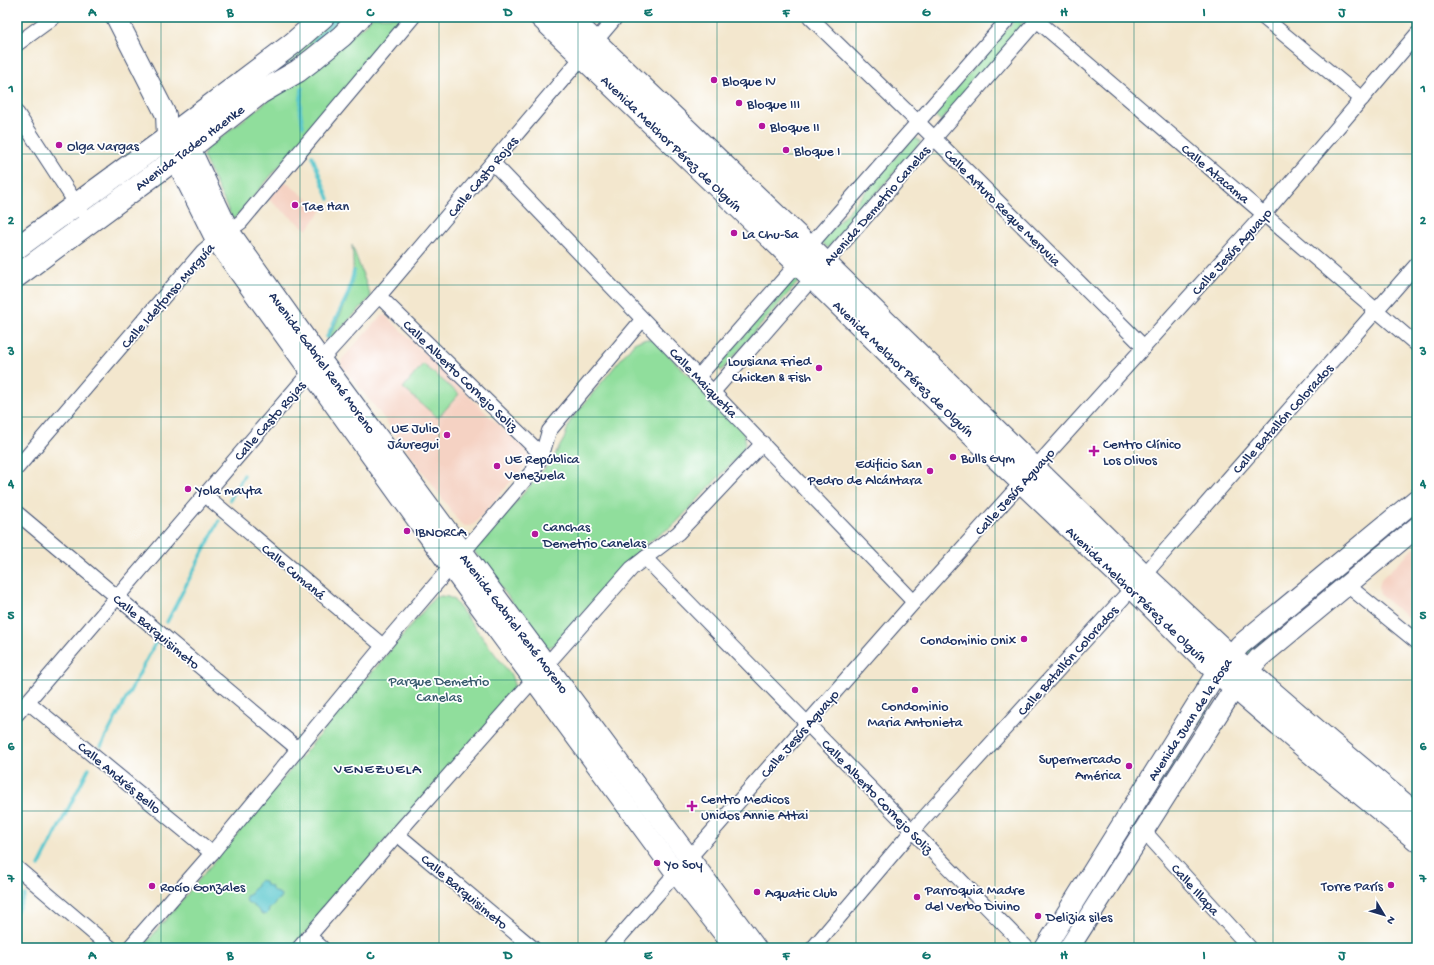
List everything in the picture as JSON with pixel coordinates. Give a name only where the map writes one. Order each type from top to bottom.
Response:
[{"type":"main road","name":"Avenida Tadeo Haenke","points":[[17,248],[77,205],[172,126],[292,44],[323,17]]},
{"type":"main road","name":"Avenida Tadeo Haenke","points":[[17,276],[183,153],[260,93],[298,71],[337,40],[360,17]]},
{"type":"main road","name":"Avenida Melchor Pérez de Olguín","points":[[541,17],[589,50],[1241,680],[1317,758],[1417,840]]},
{"type":"main road","name":"Avenida Melchor Pérez de Olguín","points":[[569,17],[589,50]]},
{"type":"main road","name":"Avenida Melchor Pérez de Olguín","points":[[1241,680],[1417,815]]},
{"type":"street","points":[[17,44],[54,17]]},
{"type":"street","name":"Avenida Gabriel René Moreno","points":[[116,17],[172,126],[183,153],[222,235],[457,560],[534,680],[682,865],[756,948]]},
{"type":"street","name":"Calle Idelfonso Murguía","points":[[17,468],[203,251],[241,222],[413,17]]},
{"type":"street","name":"Calle Casto Rojas","points":[[17,714],[316,366],[379,296],[616,17]]},
{"type":"street","name":"Calle Arturo Reque Meruvia","points":[[810,17],[1144,347]]},
{"type":"street","name":"Avenida Demetrio Canelas","points":[[713,392],[917,123],[1010,17]]},
{"type":"street","points":[[1263,17],[1362,99]]},
{"type":"street","name":"Avenida Demetrio Canelas","points":[[698,377],[934,138],[1036,18]]},
{"type":"street","name":"Calle Atacama","points":[[1036,18],[1417,345]]},
{"type":"street","name":"Calle Jesús Aguayo","points":[[610,948],[914,602],[1264,214],[1417,34]]},
{"type":"street","points":[[17,113],[89,223]]},
{"type":"street","name":"Calle Maiquetía","points":[[493,163],[914,602]]},
{"type":"street","name":"Calle Batallón Colorados","points":[[813,948],[912,831],[1138,581],[1417,264]]},
{"type":"street","name":"Calle Alberto Cornejo Soliz","points":[[379,296],[542,454]]},
{"type":"street","points":[[129,948],[212,853],[383,646],[535,468],[542,454],[549,431],[642,320]]},
{"type":"street","points":[[299,948],[397,834],[632,568],[678,533],[763,443]]},
{"type":"street","name":"Calle Cumaná","points":[[205,495],[383,646]]},
{"type":"street","name":"Avenida Juan de la Rosa","points":[[1058,946],[1223,664],[1246,640],[1417,499]]},
{"type":"street","name":"Calle Barquisimeto","points":[[17,513],[298,749]]},
{"type":"street","name":"Avenida Juan de la Rosa","points":[[1058,946],[1143,830],[1241,680],[1259,658],[1417,527]]},
{"type":"street","name":"Calle Alberto Cornejo Soliz","points":[[645,558],[1027,948]]},
{"type":"street","name":"Avenida Gabriel René Moreno","points":[[457,560],[547,665],[682,865],[735,948]]},
{"type":"street","points":[[1347,585],[1417,642]]},
{"type":"street","name":"Calle Andrés Bello","points":[[28,702],[212,853]]},
{"type":"street","name":"Calle Illapa","points":[[1143,830],[1250,948]]},
{"type":"street","name":"Calle Barquisimeto","points":[[397,834],[533,948]]},
{"type":"street","points":[[17,868],[111,948]]},
{"type":"street","points":[[309,936],[322,948]]},
{"type":"shaded area","name":"Tae Han","points":[[283,180],[322,210],[307,230],[268,199]]},
{"type":"shaded area","points":[[385,315],[526,451],[529,456],[528,462],[471,526],[465,526],[460,523],[377,409],[341,365],[342,359],[380,317]]},
{"type":"shaded area","points":[[1417,545],[1417,625],[1380,595],[1379,587],[1381,579]]},
{"type":"green space","points":[[333,17],[347,17],[314,48],[259,84]]},
{"type":"green space","points":[[372,17],[406,17],[235,218],[232,218],[203,156],[206,149],[366,24]]},
{"type":"green space","points":[[1016,19],[1025,26],[941,121],[933,114]]},
{"type":"green space","points":[[914,137],[921,142],[828,248],[821,242]]},
{"type":"green space","points":[[352,245],[371,297],[326,344],[345,305],[352,283]]},
{"type":"green space","points":[[796,276],[800,280],[721,371],[717,367]]},
{"type":"green space","points":[[647,339],[655,341],[743,432],[745,444],[742,452],[675,524],[649,542],[632,557],[555,645],[546,648],[474,551],[552,460],[564,439],[570,421],[634,343]]},
{"type":"green space","points":[[423,364],[459,394],[438,418],[403,388]]},
{"type":"green space","points":[[1417,509],[1417,516],[1248,655],[1245,650]]},
{"type":"green space","name":"Parque Demetrio Canelas","points":[[441,596],[453,599],[511,675],[514,684],[514,693],[292,948],[142,948],[434,598]]},
{"type":"green space","points":[[1210,698],[1214,701],[1065,937],[1061,934]]},
{"type":"water","points":[[261,880],[265,882],[266,885],[270,886],[274,892],[279,893],[281,896],[280,899],[276,901],[269,909],[266,915],[262,914],[247,902],[246,899],[246,896],[251,894],[252,890],[257,886],[257,883]]},
{"type":"waterway","points":[[311,49],[315,41],[338,17]]},
{"type":"waterway","points":[[302,88],[300,110],[303,126]]},
{"type":"waterway","points":[[312,156],[329,199]]},
{"type":"waterway","points":[[327,337],[348,294],[354,271]]},
{"type":"waterway","points":[[230,500],[244,475]]},
{"type":"waterway","points":[[167,622],[219,521]]},
{"type":"waterway","points":[[101,746],[156,642]]},
{"type":"waterway","points":[[39,866],[89,768]]},
{"type":"waterway","points":[[17,911],[25,895]]},
{"type":"place","name":"Bloque IV","points":[[714,80]]},
{"type":"place","name":"Bloque III","points":[[739,103]]},
{"type":"place","name":"Bloque II","points":[[762,126]]},
{"type":"place","name":"Olga Vargas","points":[[59,145]]},
{"type":"place","name":"Bloque I","points":[[786,150]]},
{"type":"place","name":"Tae Han","points":[[295,205]]},
{"type":"place","name":"La Chu-Sa","points":[[734,233]]},
{"type":"place","name":"Lousiana Fried Chicken & Fish","points":[[819,368]]},
{"type":"place","name":"UE Julio Jáuregui","points":[[447,435]]},
{"type":"place","name":"Centro Clínico Los Olivos","points":[[1094,451]]},
{"type":"place","name":"Bulls Gym","points":[[953,457]]},
{"type":"place","name":"UE República Venezuela","points":[[497,466]]},
{"type":"place","name":"Edificio San Pedro de Alcántara","points":[[930,471]]},
{"type":"place","name":"Yola mayta","points":[[188,489]]},
{"type":"place","name":"IBNORCA","points":[[407,531]]},
{"type":"place","name":"Canchas Demetrio Canelas","points":[[535,534]]},
{"type":"place","name":"Condominio Onix","points":[[1024,639]]},
{"type":"place","name":"Condominio Maria Antonieta","points":[[915,690]]},
{"type":"place","name":"Supermercado América","points":[[1129,766]]},
{"type":"place","name":"Centro Medicos Unidos Annie Attai","points":[[692,806]]},
{"type":"place","name":"Yo Soy","points":[[657,863]]},
{"type":"place","name":"Torre París","points":[[1391,885]]},
{"type":"place","name":"Rocío Gonzales","points":[[152,886]]},
{"type":"place","name":"Aquatic Club","points":[[757,892]]},
{"type":"place","name":"Parroquia Madre del Verbo Divino","points":[[917,897]]},
{"type":"place","name":"Delizia siles","points":[[1038,916]]},
{"type":"district","name":"VENEZUELA","points":[[378,768]]}]
